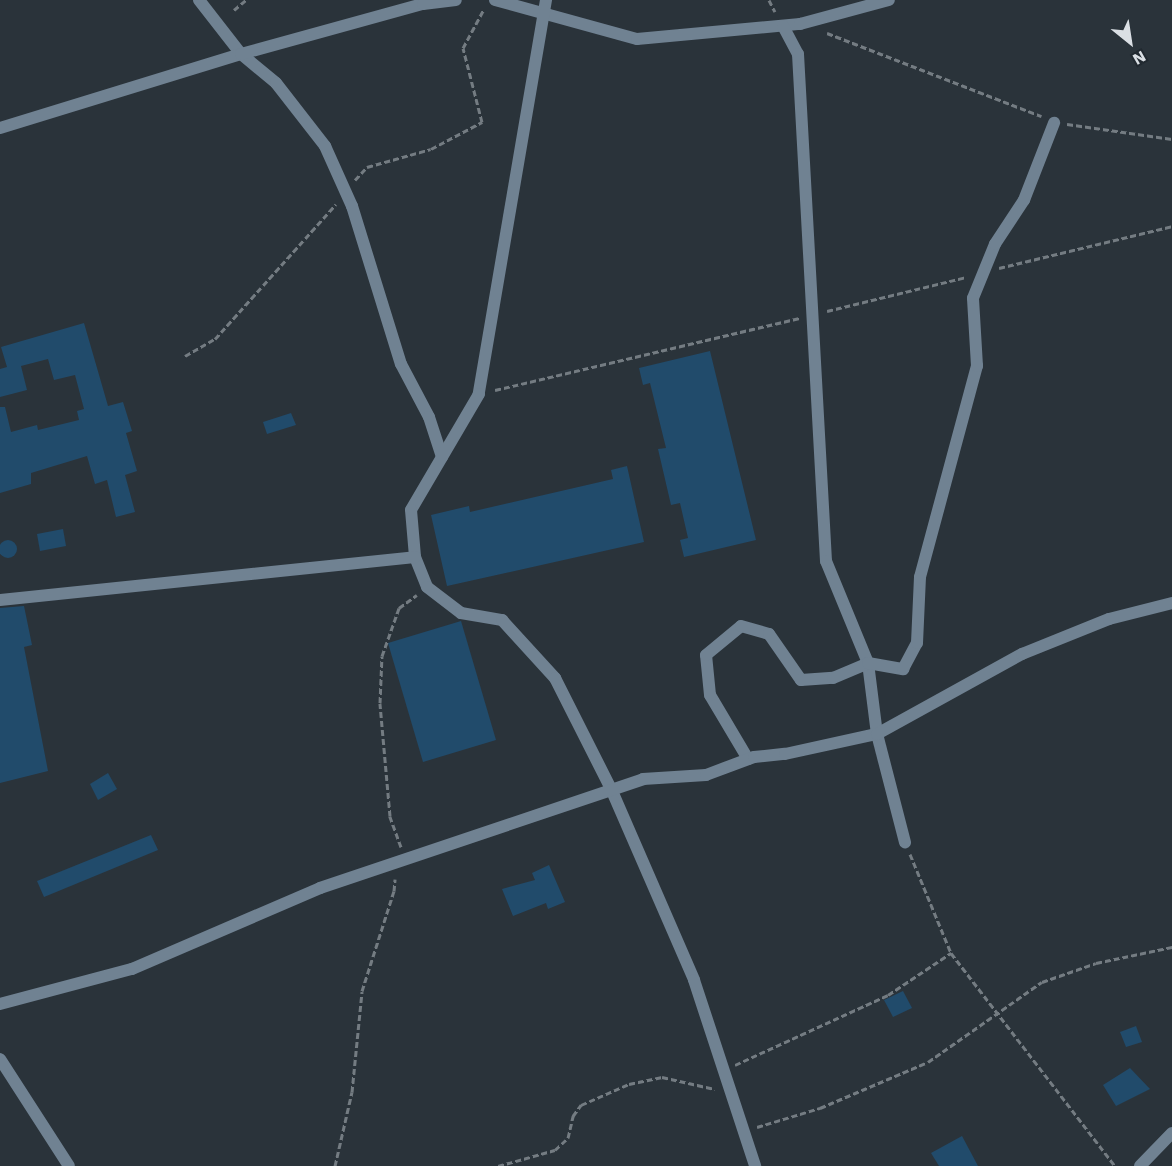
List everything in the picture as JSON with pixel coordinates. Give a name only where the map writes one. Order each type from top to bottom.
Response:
[{"type":"street","points":[[200,0],[241,54],[276,83],[325,146],[351,206],[401,364],[429,417],[442,457]]},
{"type":"street","points":[[0,128],[241,54],[423,4],[456,0]]},
{"type":"street","points":[[495,0],[637,39],[783,26],[854,12],[889,0]]},
{"type":"street","points":[[546,0],[479,394],[411,510],[415,557],[427,587],[460,613],[502,620],[555,678],[612,791],[694,980],[755,1166]]},
{"type":"street","points":[[783,26],[798,54],[826,561],[868,663],[877,734],[905,842]]},
{"type":"street","points":[[748,759],[710,694],[705,655],[741,626],[769,634],[801,680],[833,678],[868,663],[903,669],[917,643],[920,577],[977,366],[973,298],[995,244],[1024,200],[1054,123]]},
{"type":"street","points":[[0,600],[415,557]]},
{"type":"street","points":[[0,1004],[132,969],[321,888],[643,779],[706,775],[748,759],[877,734],[1022,654],[1109,619],[1172,603]]},
{"type":"street","points":[[0,1059],[69,1166]]},
{"type":"street","points":[[1140,1166],[1172,1133]]},
{"type":"path","points":[[234,10],[246,0]]},
{"type":"path","points":[[352,183],[367,167],[431,149],[482,123],[463,48],[490,0]]},
{"type":"path","points":[[769,0],[783,26]]},
{"type":"path","points":[[816,31],[989,93],[1054,123],[1172,139]]},
{"type":"path","points":[[185,356],[214,339],[338,200]]},
{"type":"path","points":[[335,1166],[352,1092],[362,991],[394,891],[400,862],[390,816],[380,703],[382,656],[399,608],[427,587]]},
{"type":"path","points":[[905,842],[951,953],[1115,1166]]},
{"type":"path","points":[[744,1131],[820,1108],[928,1062],[1042,982],[1096,963],[1172,947]]},
{"type":"path","points":[[724,1070],[888,995],[951,953]]},
{"type":"path","points":[[498,1166],[555,1150],[568,1138],[573,1116],[581,1105],[629,1084],[662,1077],[695,1082],[730,1094]]},
{"type":"building","points":[[84,323],[108,406],[123,402],[132,431],[126,433],[137,471],[125,475],[135,512],[116,517],[107,480],[95,484],[87,456],[31,473],[31,484],[0,493],[0,407],[5,407],[11,432],[37,425],[38,430],[79,420],[77,411],[84,409],[75,375],[54,380],[48,359],[21,366],[27,390],[0,397],[0,369],[7,367],[1,347]]},
{"type":"building","points":[[710,351],[756,540],[684,557],[680,540],[688,538],[680,503],[671,505],[658,449],[666,448],[650,383],[643,385],[639,368]]},
{"type":"building","points":[[291,413],[296,425],[267,434],[263,422]]},
{"type":"building","points":[[627,466],[644,542],[447,586],[431,515],[469,506],[470,512],[613,479],[611,470]]},
{"type":"building","points":[[63,529],[66,546],[40,551],[37,534]]},
{"type":"building","points":[[8,540],[14,543],[17,549],[14,555],[8,558],[2,555],[-1,549],[2,543]]},
{"type":"building","points":[[24,606],[32,645],[24,647],[48,771],[0,783],[0,608]]},
{"type":"building","points":[[461,621],[496,740],[423,762],[388,643]]},
{"type":"building","points":[[108,773],[117,789],[98,800],[90,784]]},
{"type":"building","points":[[151,835],[158,850],[44,897],[37,881]]},
{"type":"building","points":[[549,865],[565,902],[548,909],[546,903],[513,916],[502,889],[535,880],[532,873]]},
{"type":"building","points":[[903,991],[912,1008],[893,1017],[884,1000]]},
{"type":"building","points":[[1136,1026],[1142,1042],[1126,1047],[1120,1032]]},
{"type":"building","points":[[1130,1068],[1150,1089],[1116,1106],[1103,1085]]},
{"type":"building","points":[[962,1136],[978,1166],[939,1166],[931,1153]]}]
